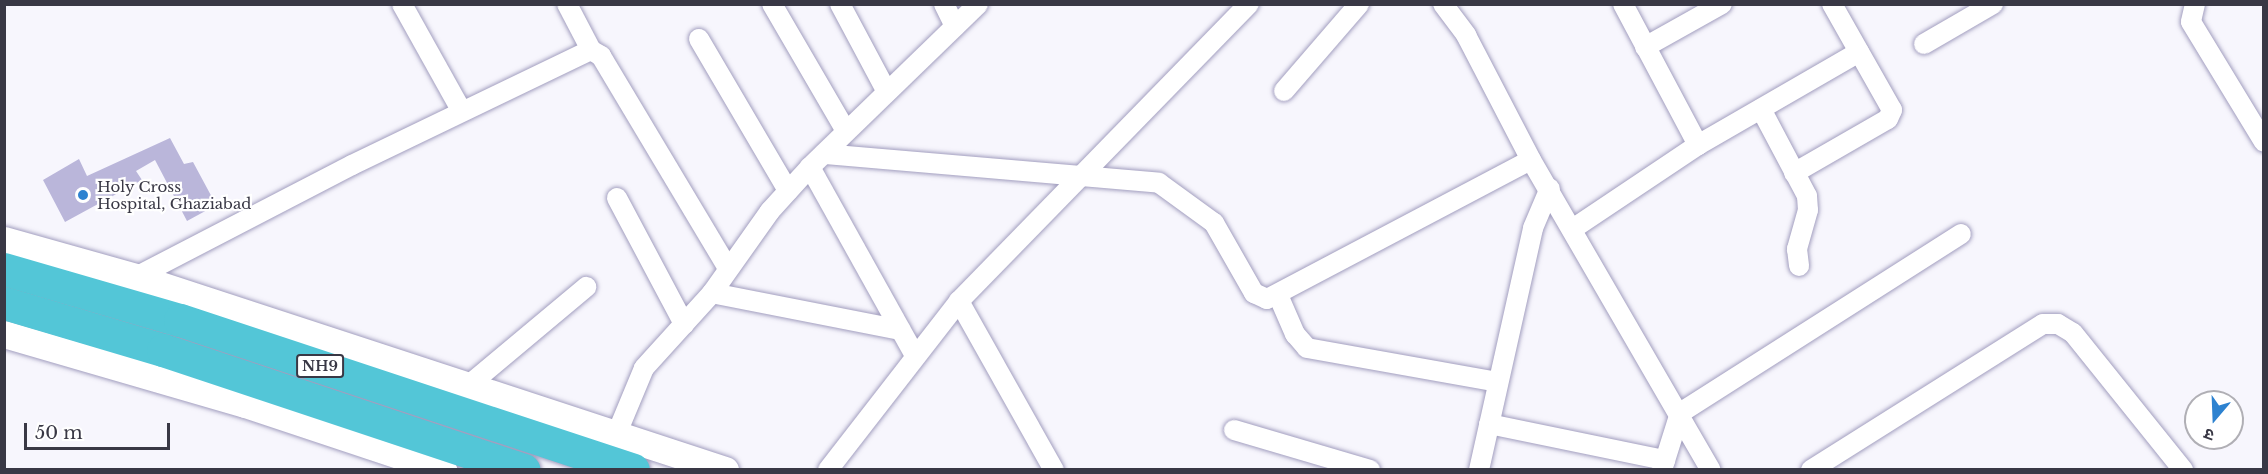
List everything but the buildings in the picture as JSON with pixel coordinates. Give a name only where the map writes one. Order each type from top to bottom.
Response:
[{"type":"highway","name":"NH9","points":[[4,269],[180,320],[633,470]]},
{"type":"highway","name":"NH9","points":[[4,303],[164,350],[524,470]]},
{"type":"main road","points":[[4,240],[136,277],[725,470]]},
{"type":"main road","points":[[4,333],[143,372],[443,470]]},
{"type":"street","points":[[402,4],[461,110]]},
{"type":"street","points":[[567,4],[591,50],[601,56],[728,268]]},
{"type":"street","points":[[771,4],[846,131]]},
{"type":"street","points":[[840,4],[887,92]]},
{"type":"street","points":[[944,4],[955,27]]},
{"type":"street","points":[[617,433],[644,368],[712,293],[728,268],[788,191],[846,131],[978,4]]},
{"type":"street","points":[[828,470],[959,301],[1249,4]]},
{"type":"street","points":[[1284,91],[1359,4]]},
{"type":"street","points":[[1443,4],[1466,35],[1531,159],[1574,228],[1711,470]]},
{"type":"street","points":[[1623,4],[1698,145]]},
{"type":"street","points":[[1646,47],[1722,4]]},
{"type":"street","points":[[1794,173],[1890,114],[1889,102],[1832,4]]},
{"type":"street","points":[[1924,44],[1993,4]]},
{"type":"street","points":[[2195,4],[2191,22],[2264,142]]},
{"type":"street","points":[[699,39],[788,191]]},
{"type":"street","points":[[136,277],[461,110],[591,50]]},
{"type":"street","points":[[1574,228],[1698,145],[1858,52]]},
{"type":"street","points":[[1761,109],[1809,202],[1797,249],[1799,266]]},
{"type":"street","points":[[817,160],[1144,179],[1169,187],[1214,223],[1254,292],[1267,298],[1278,295],[1531,159]]},
{"type":"street","points":[[817,160],[915,357]]},
{"type":"street","points":[[1479,470],[1533,228],[1550,188]]},
{"type":"street","points":[[617,198],[684,324]]},
{"type":"street","points":[[1489,424],[1663,465],[1680,413],[1961,234]]},
{"type":"street","points":[[469,385],[586,287]]},
{"type":"street","points":[[712,293],[900,330]]},
{"type":"street","points":[[1278,295],[1295,334],[1307,348],[1498,382]]},
{"type":"street","points":[[959,301],[1054,470]]},
{"type":"street","points":[[1811,470],[2043,324],[2058,324],[2073,333],[2183,470]]},
{"type":"street","points":[[1234,430],[1370,470]]},
{"type":"place","name":"Holy Cross Hospital, Ghaziabad","points":[[83,195]]}]
